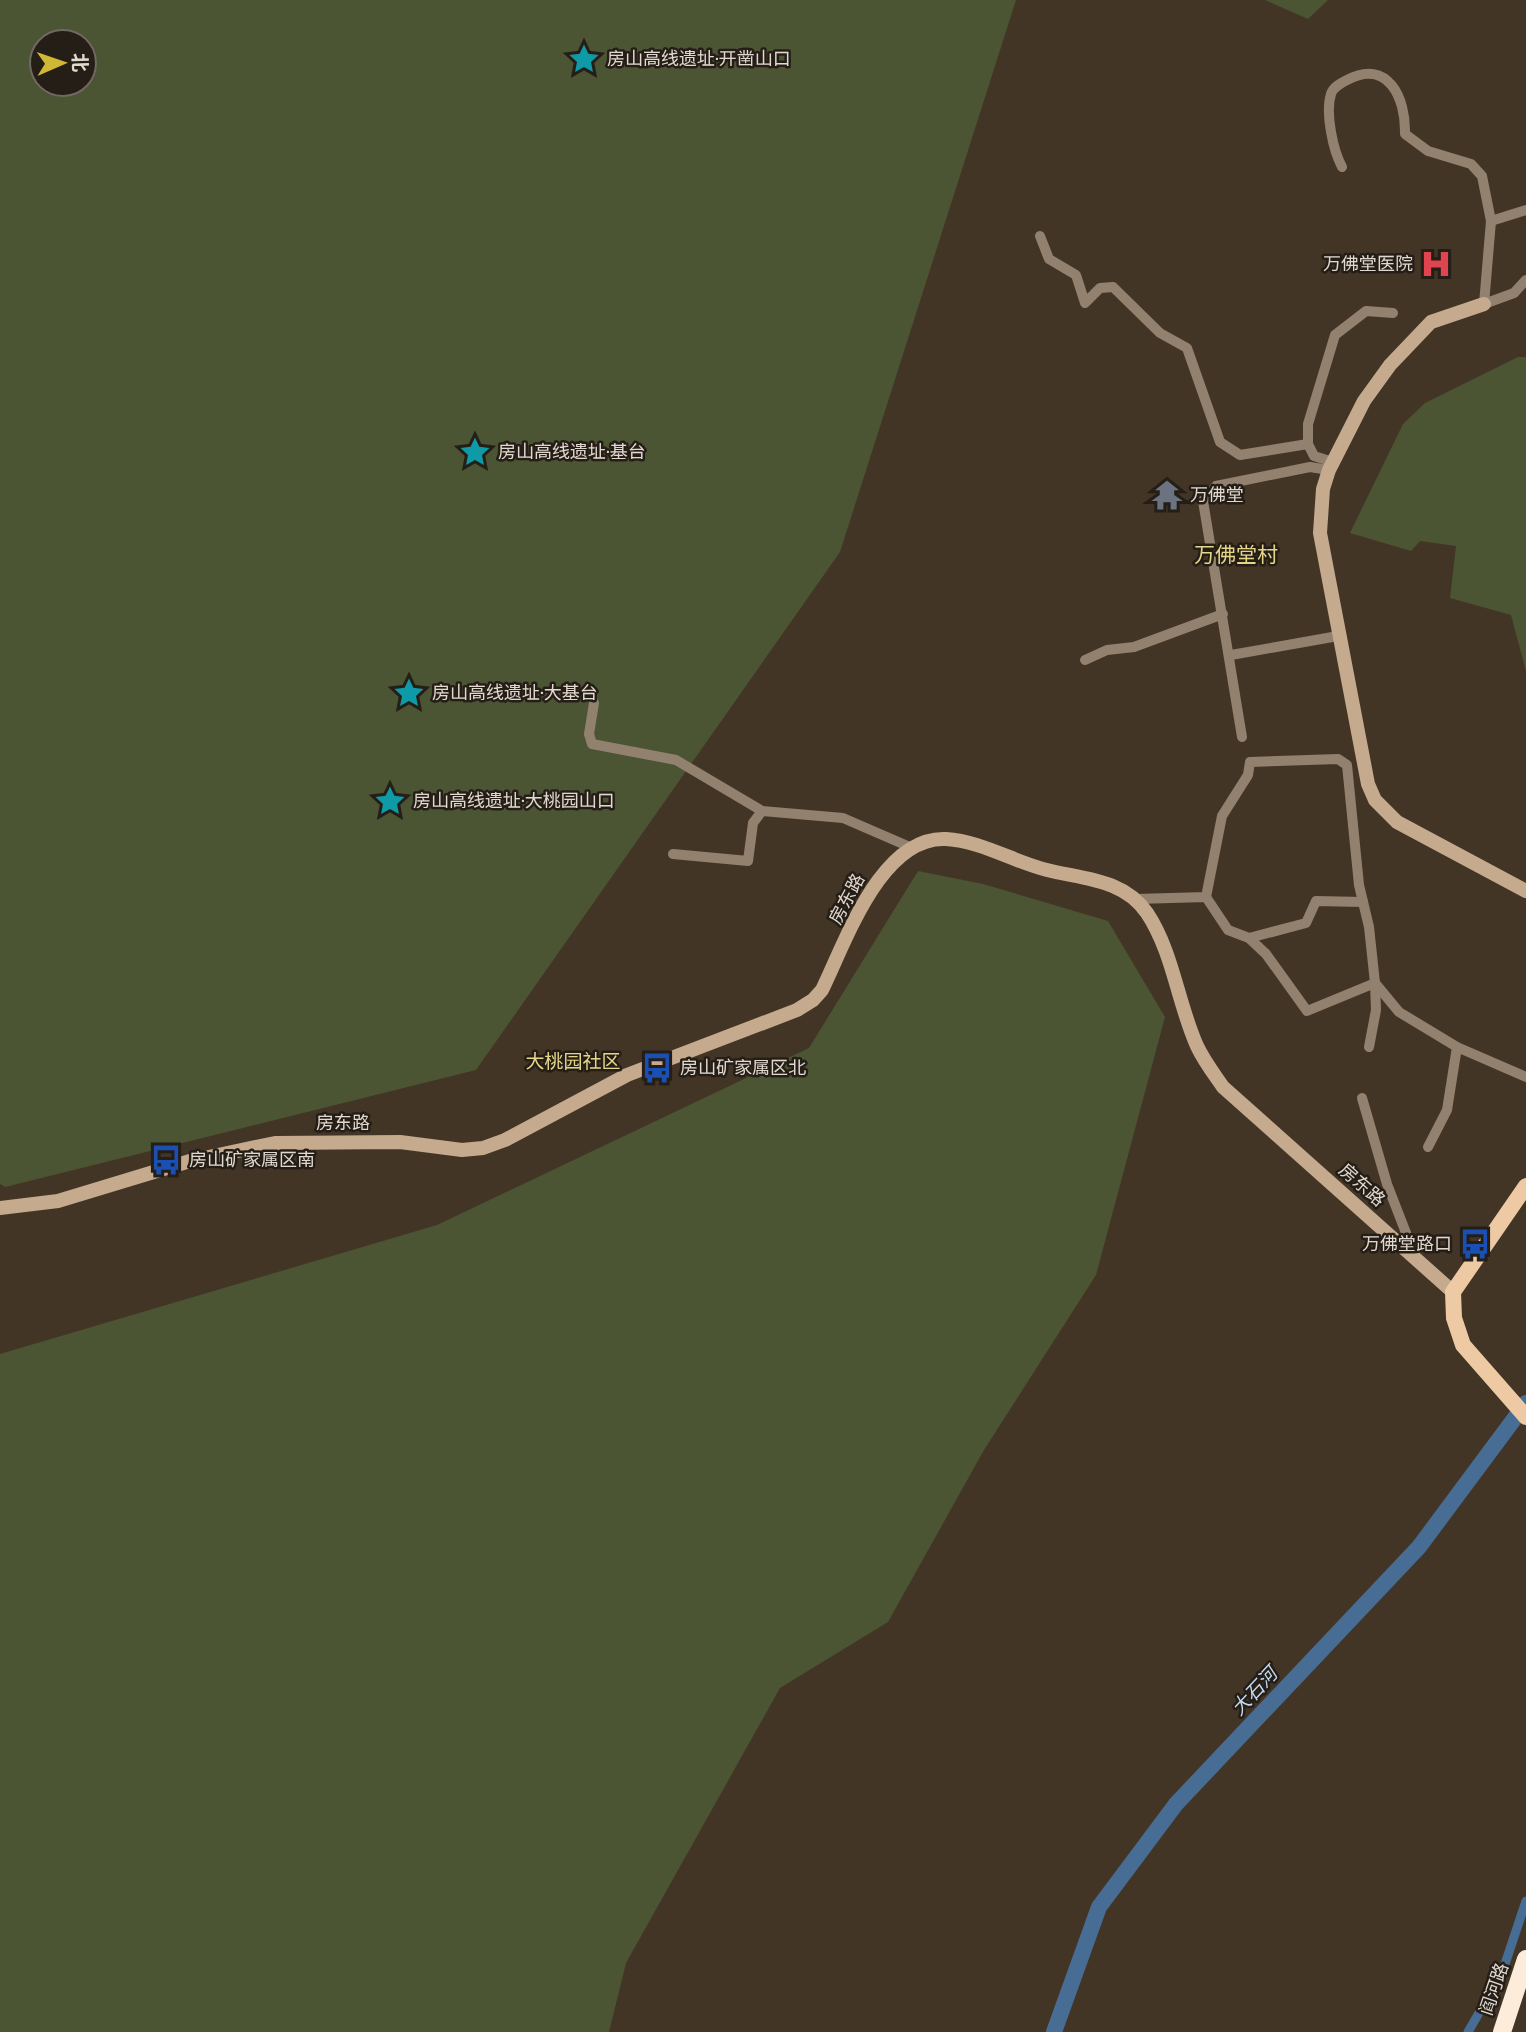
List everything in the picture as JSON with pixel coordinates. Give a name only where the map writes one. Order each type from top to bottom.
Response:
[{"type":"highway","name":"阎河路","points":[[1502,2032],[1526,1959]]},
{"type":"main road","points":[[1484,304],[1431,322],[1376,383],[1331,466],[1320,504],[1320,533],[1368,784],[1375,800],[1396,822],[1526,891]]},
{"type":"main road","name":"房东路","points":[[0,1208],[58,1201],[190,1161],[275,1143],[400,1142],[462,1150],[483,1148],[505,1140],[627,1075],[776,1019],[813,1000],[822,990],[883,872],[910,847],[945,839],[965,842],[1046,870],[1097,880],[1136,899],[1158,932],[1198,1047],[1223,1087],[1453,1292]]},
{"type":"main road","points":[[1526,1186],[1453,1292],[1458,1334],[1482,1370],[1526,1417]]},
{"type":"street","points":[[1342,167],[1332,144],[1331,94],[1336,86],[1360,73],[1381,74],[1395,87],[1406,121],[1405,134],[1427,151],[1471,164],[1482,176],[1491,221],[1484,304],[1526,290]]},
{"type":"street","points":[[1491,221],[1526,210]]},
{"type":"street","points":[[1040,236],[1049,259],[1076,275],[1085,303],[1100,288],[1113,287],[1160,333],[1187,348],[1220,442],[1240,455],[1308,444]]},
{"type":"street","points":[[1514,293],[1526,279]]},
{"type":"street","points":[[1331,466],[1314,456],[1308,444],[1308,424],[1335,335],[1366,312],[1392,313]]},
{"type":"street","points":[[1242,737],[1231,655],[1204,510],[1207,495],[1216,486],[1310,467],[1331,466]]},
{"type":"street","points":[[1085,660],[1107,650],[1134,647],[1223,614]]},
{"type":"street","points":[[1231,655],[1338,636]]},
{"type":"street","points":[[594,704],[589,734],[592,744],[676,760],[762,811],[843,818],[910,847]]},
{"type":"street","points":[[1369,1046],[1376,1010],[1375,983],[1347,765],[1338,759],[1250,762],[1248,775],[1222,816],[1206,897],[1228,930],[1249,938],[1266,954],[1307,1011],[1375,983]]},
{"type":"street","points":[[673,854],[748,861],[753,823],[762,811]]},
{"type":"street","points":[[1136,899],[1206,897]]},
{"type":"street","points":[[1249,938],[1306,923],[1316,901],[1363,902]]},
{"type":"street","points":[[1375,983],[1399,1012],[1457,1047],[1526,1077]]},
{"type":"street","points":[[1429,1147],[1447,1110],[1457,1047]]},
{"type":"street","points":[[1362,1098],[1387,1184],[1417,1260]]},
{"type":"green space","points":[[0,0],[1016,0],[840,552],[476,1070],[5,1187],[0,1184]]},
{"type":"green space","points":[[1265,0],[1328,0],[1308,19]]},
{"type":"green space","points":[[1518,357],[1526,357],[1526,671],[1511,615],[1450,598],[1456,546],[1420,541],[1411,551],[1350,533],[1403,424],[1425,403]]},
{"type":"green space","points":[[918,871],[983,884],[1108,921],[1165,1017],[1096,1275],[984,1450],[888,1622],[780,1688],[626,1963],[609,2032],[0,2032],[0,1354],[437,1225],[809,1048]]},
{"type":"waterway","name":"大石河","points":[[1054,2032],[1099,1907],[1176,1804],[1419,1547],[1526,1403]]},
{"type":"waterway","points":[[1468,2032],[1502,1973],[1526,1901]]},
{"type":"place","name":"房山高线遗址·开凿山口","points":[[584,59]]},
{"type":"place","name":"万佛堂医院","points":[[1436,264]]},
{"type":"place","name":"房山高线遗址·基台","points":[[475,452]]},
{"type":"place","name":"万佛堂","points":[[1167,495]]},
{"type":"place","name":"房山高线遗址·大基台","points":[[409,693]]},
{"type":"place","name":"房山高线遗址·大桃园山口","points":[[390,801]]},
{"type":"place","name":"房山矿家属区北","points":[[657,1068]]},
{"type":"place","name":"房山矿家属区南","points":[[166,1160]]},
{"type":"place","name":"万佛堂路口","points":[[1475,1244]]},
{"type":"district","name":"万佛堂村","points":[[1236,555]]},
{"type":"district","name":"大桃园社区","points":[[573,1061]]}]
